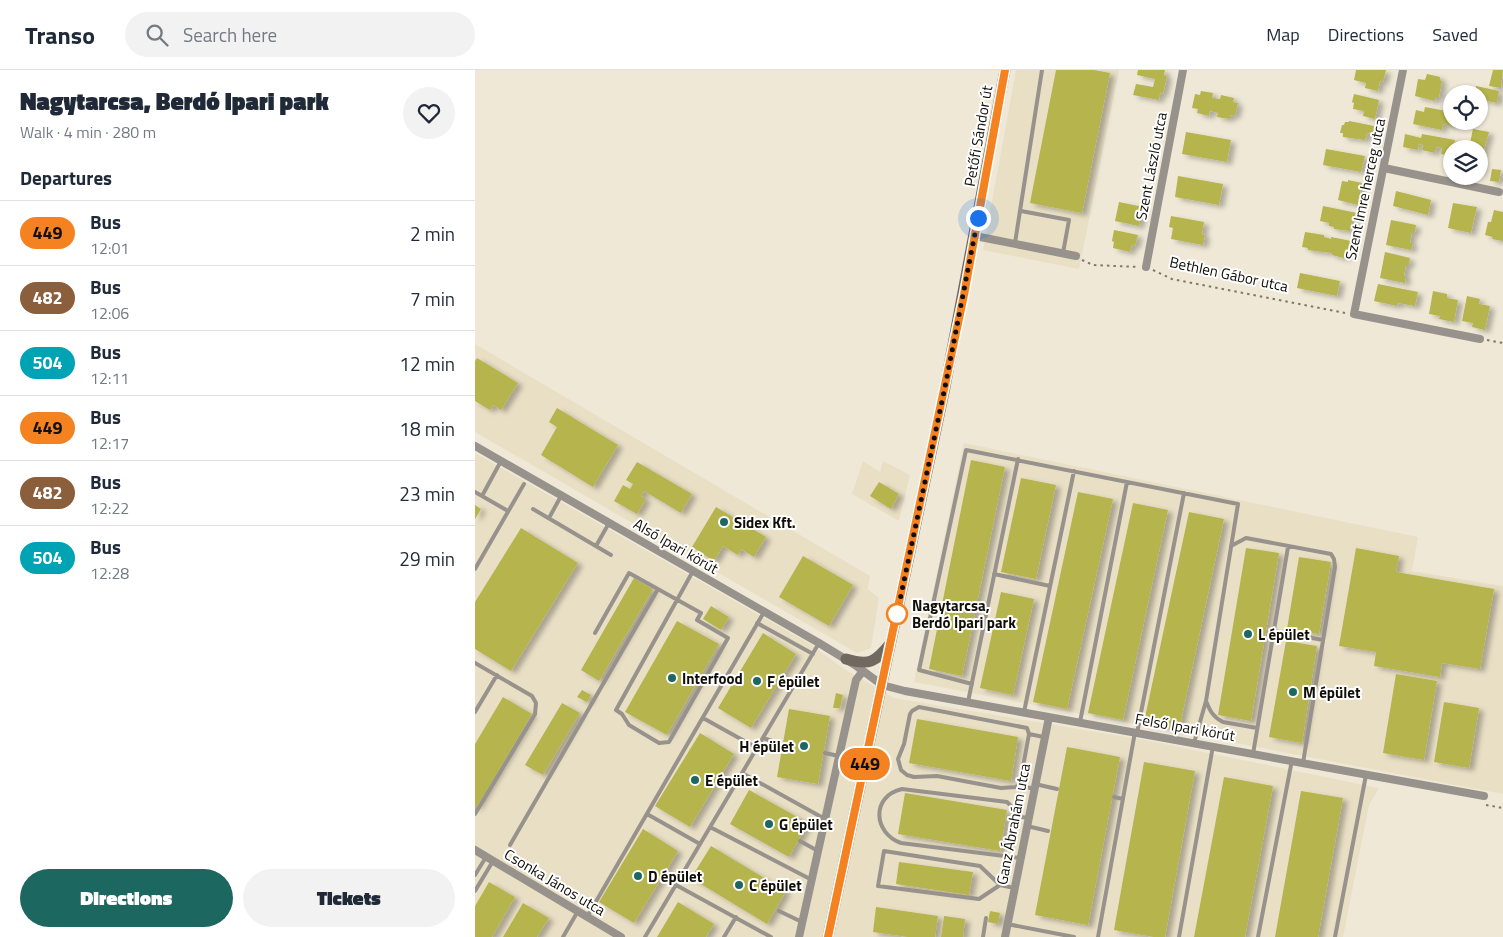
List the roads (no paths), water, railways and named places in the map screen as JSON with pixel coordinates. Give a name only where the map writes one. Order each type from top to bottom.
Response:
[{"type":"main road","name":"Petőfi Sándor út","points":[[828,937],[964,295],[1005,70]]},
{"type":"main road","points":[[846,659],[864,663],[873,661],[891,642]]},
{"type":"street","name":"Szent László utca","points":[[1146,267],[1183,70]]},
{"type":"street","name":"Szent Imre herceg utca","points":[[1403,70],[1353,314],[1480,339]]},
{"type":"street","points":[[1384,168],[1499,192]]},
{"type":"street","points":[[975,236],[1075,256]]},
{"type":"street","name":"Alsó Ipari körút","points":[[475,446],[819,643],[846,659],[882,685]]},
{"type":"street","points":[[799,937],[855,680],[863,671]]},
{"type":"street","name":"Felső Ipari körút","points":[[882,685],[905,691],[1484,796]]},
{"type":"street","name":"Ganz Ábrahám utca","points":[[1005,937],[1049,717]]},
{"type":"street","name":"Csonka János utca","points":[[475,850],[621,937]]},
{"type":"lane","points":[[1015,244],[1042,70]]},
{"type":"lane","points":[[1021,211],[1069,220],[1063,254]]},
{"type":"lane","points":[[972,684],[919,670],[966,450],[1239,504],[1206,701],[1194,743]]},
{"type":"lane","points":[[968,702],[1018,460]]},
{"type":"lane","points":[[482,496],[501,461]]},
{"type":"lane","points":[[1024,712],[1074,471]]},
{"type":"lane","points":[[1080,722],[1127,482]]},
{"type":"lane","points":[[475,569],[524,484]]},
{"type":"lane","points":[[475,492],[508,511]]},
{"type":"lane","points":[[1098,937],[1123,799],[1184,493]]},
{"type":"lane","points":[[549,518],[561,496]]},
{"type":"lane","points":[[533,509],[611,555]]},
{"type":"lane","points":[[596,546],[609,523]]},
{"type":"lane","points":[[1231,546],[1246,538],[1331,554],[1334,559],[1335,567],[1303,763]]},
{"type":"lane","points":[[1253,754],[1288,546]]},
{"type":"lane","points":[[595,633],[629,573],[677,600],[701,613],[697,620],[728,638],[669,742],[659,743],[629,725],[623,714],[616,710],[677,600],[693,571]]},
{"type":"lane","points":[[994,574],[1050,586]]},
{"type":"lane","points":[[510,845],[658,589]]},
{"type":"lane","points":[[587,917],[764,612]]},
{"type":"lane","points":[[757,623],[813,654]]},
{"type":"lane","points":[[1274,631],[1323,640]]},
{"type":"lane","points":[[645,937],[819,643]]},
{"type":"lane","points":[[475,663],[532,696],[536,703],[535,714],[475,814]]},
{"type":"lane","points":[[475,712],[497,675]]},
{"type":"lane","points":[[1206,701],[1210,712],[1218,720],[1257,728]]},
{"type":"lane","points":[[1019,785],[1021,783],[1029,734],[1027,728],[919,708],[913,711],[904,744],[899,754],[898,766],[907,775],[914,778],[937,776],[1001,788],[1019,785],[1057,789]]},
{"type":"lane","points":[[703,718],[757,748]]},
{"type":"lane","points":[[1029,734],[1044,738]]},
{"type":"lane","points":[[763,738],[781,744]]},
{"type":"lane","points":[[1179,937],[1213,746]]},
{"type":"lane","points":[[825,753],[839,756]]},
{"type":"lane","points":[[1258,937],[1292,760]]},
{"type":"lane","points":[[742,773],[825,818]]},
{"type":"lane","points":[[1335,937],[1366,774]]},
{"type":"lane","points":[[1020,858],[895,840],[884,831],[882,826],[880,812],[883,802],[895,791],[902,789],[1007,802],[1027,822],[1048,831]]},
{"type":"lane","points":[[1114,797],[1123,799]]},
{"type":"lane","points":[[647,814],[700,844]]},
{"type":"lane","points":[[710,827],[812,880]]},
{"type":"lane","points":[[800,841],[818,851]]},
{"type":"lane","points":[[1000,885],[979,899],[878,886],[884,851],[980,866],[1000,885],[1014,888]]},
{"type":"lane","points":[[475,875],[490,859]]},
{"type":"lane","points":[[475,891],[490,859]]},
{"type":"lane","points":[[676,885],[771,937]]},
{"type":"lane","points":[[779,911],[803,923]]},
{"type":"lane","points":[[563,937],[578,912]]},
{"type":"lane","points":[[724,937],[736,917]]},
{"type":"lane","points":[[983,937],[986,918]]},
{"type":"lane","points":[[1007,924],[1074,937]]},
{"type":"place","name":"Sidex Kft.","points":[[724,522]]},
{"type":"place","name":"Nagytarcsa, Berdó Ipari park","points":[[897,614]]},
{"type":"place","name":"L épület","points":[[1248,634]]},
{"type":"place","name":"Interfood","points":[[672,678]]},
{"type":"place","name":"F épület","points":[[757,681]]},
{"type":"place","name":"M épület","points":[[1293,692]]},
{"type":"place","name":"H épület","points":[[804,746]]},
{"type":"place","name":"E épület","points":[[695,780]]},
{"type":"place","name":"G épület","points":[[769,824]]},
{"type":"place","name":"D épület","points":[[638,876]]},
{"type":"place","name":"C épület","points":[[739,885]]}]
